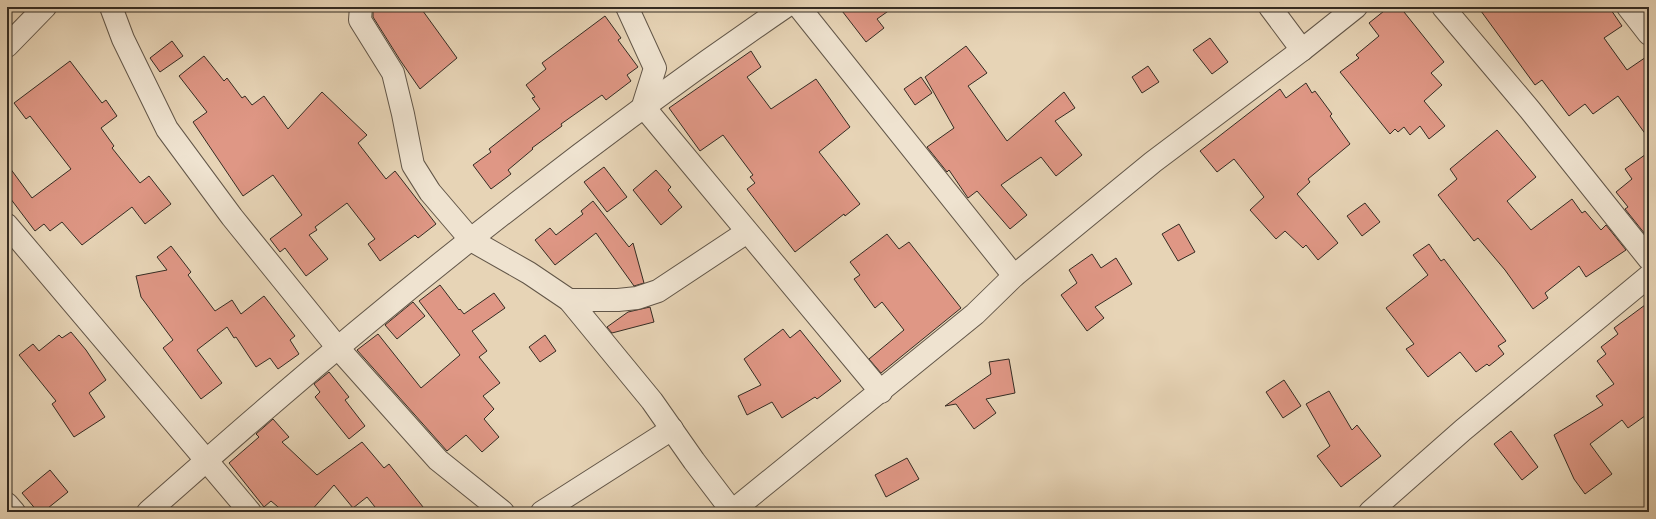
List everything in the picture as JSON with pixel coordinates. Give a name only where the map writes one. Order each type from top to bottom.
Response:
[{"type":"street","points":[[111,7],[123,39],[167,129],[232,217],[338,348],[438,460],[503,512]]},
{"type":"street","points":[[361,7],[360,20],[393,73],[413,165],[430,192],[471,240],[529,273],[569,300],[652,401],[732,512],[975,314],[1014,276],[1153,162],[1302,50],[1356,7]]},
{"type":"street","points":[[627,7],[655,68],[643,106]]},
{"type":"street","points":[[148,512],[338,348],[471,240],[643,106],[785,7]]},
{"type":"street","points":[[799,7],[1014,276]]},
{"type":"street","points":[[1270,7],[1302,50]]},
{"type":"street","points":[[1443,7],[1530,110],[1649,259]]},
{"type":"street","points":[[1628,7],[1649,34]]},
{"type":"street","points":[[7,46],[44,8]]},
{"type":"street","points":[[643,106],[881,392]]},
{"type":"street","points":[[7,225],[250,512]]},
{"type":"street","points":[[569,300],[618,300],[637,298],[658,291],[747,232]]},
{"type":"street","points":[[1370,512],[1462,430],[1649,276]]},
{"type":"street","points":[[542,512],[672,428]]},
{"type":"street","points":[[7,504],[14,512]]},
{"type":"building","points":[[373,7],[420,7],[457,58],[420,89],[373,17]]},
{"type":"building","points":[[839,7],[894,7],[877,19],[884,28],[866,42]]},
{"type":"building","points":[[1389,7],[1400,7],[1444,62],[1431,73],[1442,85],[1424,101],[1445,126],[1429,139],[1420,126],[1410,135],[1404,127],[1398,132],[1395,129],[1390,134],[1340,72],[1359,58],[1356,55],[1379,36],[1369,23]]},
{"type":"building","points":[[1478,7],[1609,7],[1622,26],[1604,38],[1627,70],[1649,55],[1649,139],[1618,96],[1593,114],[1585,104],[1569,116],[1542,80],[1535,85]]},
{"type":"building","points":[[605,16],[621,38],[618,40],[638,67],[627,75],[631,81],[606,100],[602,95],[561,124],[562,126],[532,148],[533,149],[508,170],[511,174],[491,189],[473,165],[491,152],[489,149],[540,109],[532,98],[535,97],[526,85],[546,69],[542,63]]},
{"type":"building","points":[[1210,38],[1228,62],[1212,74],[1193,50]]},
{"type":"building","points":[[172,41],[183,56],[160,72],[150,58]]},
{"type":"building","points":[[966,46],[987,73],[968,86],[1007,141],[1064,92],[1075,108],[1055,121],[1082,155],[1056,176],[1041,157],[1001,185],[1027,215],[1010,229],[977,191],[968,198],[949,170],[947,172],[927,147],[954,128],[925,77]]},
{"type":"building","points":[[751,51],[761,67],[747,77],[771,109],[816,79],[850,127],[819,152],[860,204],[845,216],[844,214],[795,252],[747,189],[755,183],[750,177],[753,175],[723,135],[700,151],[669,108]]},
{"type":"building","points":[[204,56],[224,81],[227,78],[242,98],[245,96],[252,105],[264,96],[288,129],[322,92],[367,135],[358,143],[386,179],[395,171],[436,224],[418,238],[415,235],[380,261],[368,244],[375,239],[347,203],[315,227],[317,230],[309,235],[328,259],[306,276],[285,248],[280,252],[270,239],[302,215],[273,175],[243,196],[193,122],[207,112],[179,76]]},
{"type":"building","points":[[70,61],[102,103],[106,100],[117,116],[101,128],[114,146],[112,148],[140,183],[149,176],[171,204],[145,224],[132,207],[82,245],[62,222],[50,231],[44,224],[35,231],[7,194],[7,164],[32,198],[71,169],[30,116],[26,119],[14,103]]},
{"type":"building","points":[[1148,66],[1159,82],[1142,93],[1132,77]]},
{"type":"building","points":[[921,77],[932,93],[915,105],[904,89]]},
{"type":"building","points":[[1306,83],[1312,93],[1315,91],[1332,114],[1330,116],[1350,144],[1308,179],[1310,182],[1297,194],[1338,243],[1318,260],[1306,245],[1303,248],[1285,231],[1276,239],[1250,210],[1264,197],[1234,159],[1217,172],[1200,151],[1280,89],[1286,98]]},
{"type":"building","points":[[1497,130],[1536,177],[1507,201],[1531,230],[1572,199],[1582,213],[1585,211],[1601,230],[1606,225],[1626,250],[1586,277],[1579,266],[1545,293],[1548,298],[1533,309],[1505,270],[1478,238],[1474,241],[1438,195],[1457,179],[1450,169]]},
{"type":"building","points":[[1649,152],[1649,233],[1648,232],[1645,234],[1625,209],[1628,207],[1616,192],[1632,179],[1625,169]]},
{"type":"building","points":[[604,167],[627,197],[607,212],[584,182]]},
{"type":"building","points":[[656,170],[671,187],[668,190],[682,207],[661,225],[633,190]]},
{"type":"building","points":[[593,201],[629,247],[633,243],[644,283],[634,286],[596,233],[555,265],[535,240],[550,228],[556,235],[583,214],[581,211]]},
{"type":"building","points":[[1365,203],[1380,222],[1362,236],[1347,216]]},
{"type":"building","points":[[1179,224],[1195,252],[1178,261],[1162,234]]},
{"type":"building","points":[[887,234],[899,249],[909,242],[961,308],[881,373],[869,359],[904,330],[882,302],[875,308],[854,279],[860,275],[850,262]]},
{"type":"building","points":[[1429,244],[1441,261],[1444,259],[1506,341],[1498,346],[1504,354],[1489,366],[1487,364],[1476,372],[1460,352],[1428,377],[1406,349],[1414,344],[1386,308],[1428,275],[1413,255]]},
{"type":"building","points":[[171,246],[191,272],[188,275],[215,311],[232,300],[241,314],[264,296],[295,336],[290,340],[299,354],[278,369],[270,358],[256,367],[236,337],[234,338],[227,327],[197,350],[222,383],[201,399],[163,348],[173,340],[141,297],[136,276],[167,270],[157,257]]},
{"type":"building","points":[[1092,254],[1101,268],[1116,258],[1132,284],[1095,307],[1104,318],[1087,331],[1061,295],[1077,283],[1069,270]]},
{"type":"building","points":[[440,285],[459,310],[460,309],[464,314],[494,293],[505,308],[472,331],[487,351],[479,357],[500,383],[483,396],[494,409],[484,419],[499,437],[482,452],[466,435],[447,451],[357,350],[378,334],[421,388],[460,355],[419,301]]},
{"type":"building","points":[[413,302],[425,316],[397,339],[385,325]]},
{"type":"building","points":[[1649,302],[1649,413],[1628,428],[1622,420],[1590,444],[1612,474],[1585,494],[1574,479],[1554,435],[1603,405],[1596,396],[1614,384],[1597,361],[1606,354],[1601,347],[1618,334],[1614,328]]},
{"type":"building","points":[[650,307],[654,322],[612,333],[607,327],[628,312]]},
{"type":"building","points":[[783,329],[790,338],[800,330],[841,381],[817,399],[815,397],[782,418],[772,402],[747,415],[738,396],[761,385],[744,359]]},
{"type":"building","points":[[71,332],[86,350],[106,380],[89,393],[105,417],[74,437],[52,404],[56,401],[19,355],[33,344],[39,351],[59,335],[62,338]]},
{"type":"building","points":[[545,335],[556,351],[540,362],[529,347]]},
{"type":"building","points":[[1009,359],[1015,393],[986,399],[996,413],[974,429],[956,404],[945,406],[991,374],[989,362]]},
{"type":"building","points":[[329,372],[349,397],[345,400],[365,426],[349,439],[315,397],[320,392],[314,384]]},
{"type":"building","points":[[1284,380],[1301,406],[1283,418],[1266,392]]},
{"type":"building","points":[[1329,391],[1352,430],[1357,425],[1381,456],[1341,487],[1317,456],[1330,446],[1306,404]]},
{"type":"building","points":[[273,419],[289,437],[282,442],[317,475],[362,442],[384,468],[389,464],[427,512],[379,512],[367,497],[353,508],[334,485],[310,512],[284,512],[271,501],[264,507],[229,463],[259,437],[256,434]]},
{"type":"building","points":[[1511,431],[1538,467],[1522,480],[1494,444]]},
{"type":"building","points":[[907,458],[919,479],[886,497],[875,475]]},
{"type":"building","points":[[50,470],[68,492],[43,512],[38,512],[22,493]]}]
